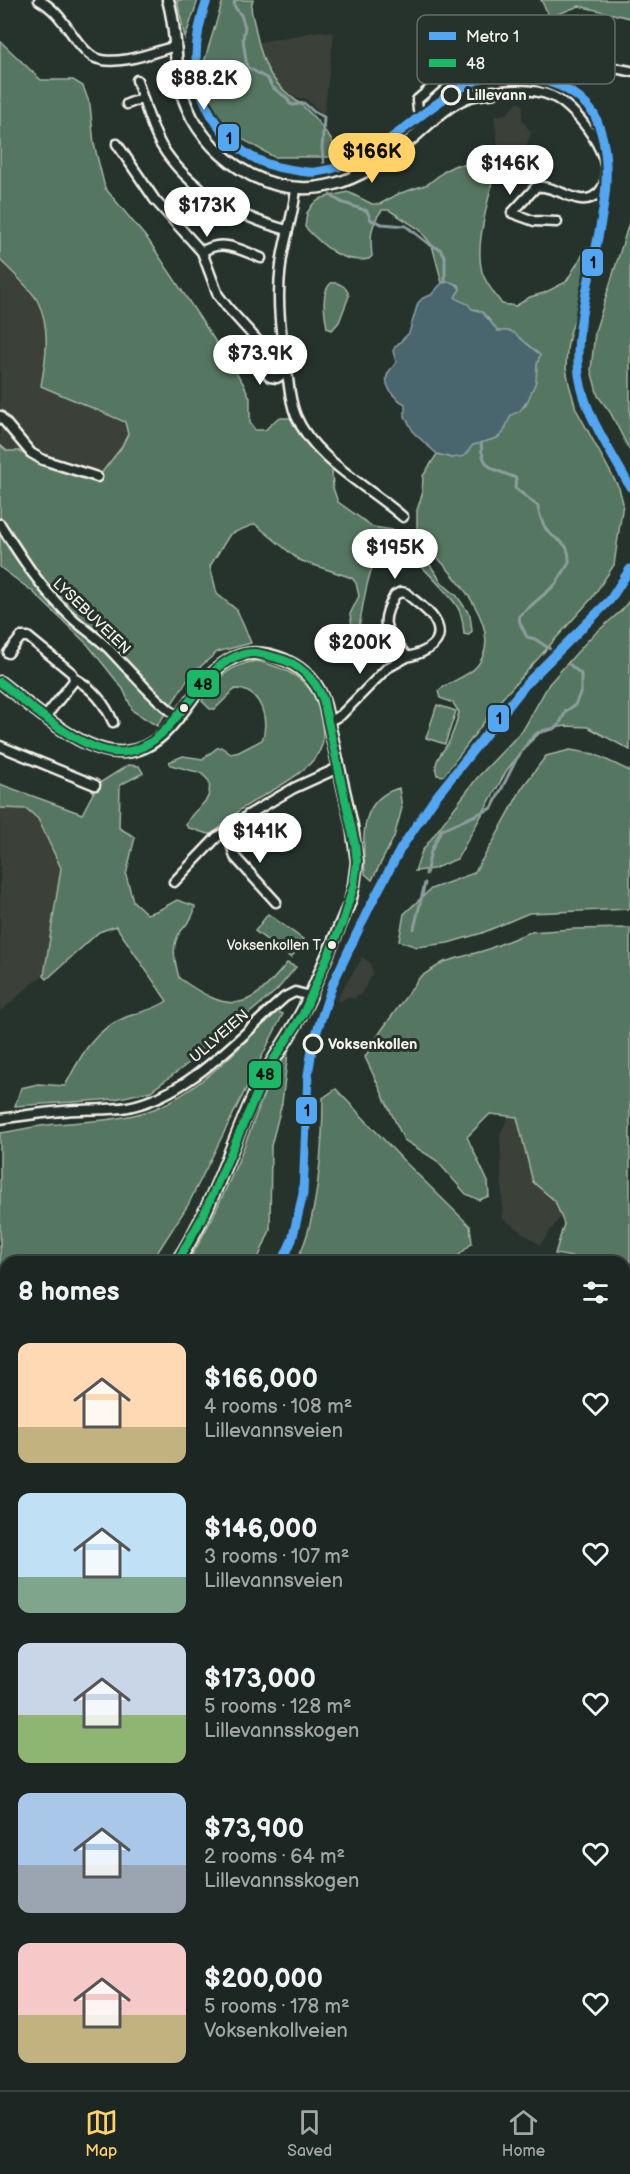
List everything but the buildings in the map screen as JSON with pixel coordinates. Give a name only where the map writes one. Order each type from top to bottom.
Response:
[{"type":"main road","points":[[180,1256],[204,1214],[267,1070],[295,1027],[310,996]]},
{"type":"street","points":[[39,0],[59,15],[86,51],[98,58],[126,59],[175,46]]},
{"type":"street","points":[[168,0],[182,95],[205,137],[220,154],[244,171],[267,181],[296,188],[326,186],[358,176],[391,155],[462,99],[523,89],[542,92],[553,96],[580,116],[601,147],[607,172],[604,185],[597,194],[583,200],[545,187],[536,187],[512,213],[534,221],[557,222]]},
{"type":"street","points":[[615,68],[630,71]]},
{"type":"street","points":[[137,80],[151,124],[161,144],[185,176],[235,211],[287,230]]},
{"type":"street","points":[[427,126],[418,110],[417,100],[436,84]]},
{"type":"street","points":[[127,104],[143,98]]},
{"type":"street","points":[[117,144],[155,200],[202,252],[218,295],[268,352]]},
{"type":"street","points":[[296,188],[279,281],[282,350],[292,407],[300,426],[336,465],[403,517]]},
{"type":"street","points":[[202,252],[210,246],[223,244],[261,258]]},
{"type":"street","points":[[268,352],[282,350]]},
{"type":"street","points":[[268,352],[262,362],[265,374],[277,378],[287,371]]},
{"type":"street","points":[[0,416],[31,453],[43,460],[97,477]]},
{"type":"street","name":"LYSEBUVEIEN","points":[[0,524],[46,591],[70,617],[108,648],[144,688],[177,716]]},
{"type":"street","points":[[329,721],[341,715],[387,668],[407,657],[428,650],[436,643],[438,634],[434,618],[406,593],[400,592],[395,595],[384,621],[386,628],[407,657]]},
{"type":"street","points":[[8,653],[21,637],[28,637],[72,673],[74,678],[83,683],[107,709],[113,722]]},
{"type":"street","points":[[0,682],[79,740],[101,749],[118,752],[135,750],[161,735],[203,683],[222,664],[237,656],[258,653],[271,655],[287,661],[310,676],[320,689],[329,721],[354,837],[357,862],[346,912],[310,996]]},
{"type":"street","points":[[46,716],[74,678]]},
{"type":"street","points":[[0,746],[95,785]]},
{"type":"street","points":[[174,882],[217,837],[236,827],[256,810],[294,788],[338,768]]},
{"type":"street","points":[[236,827],[231,844],[235,857],[276,902]]},
{"type":"street","name":"ULLVEIEN","points":[[0,1119],[61,1111],[122,1108],[150,1100],[184,1082],[214,1062],[285,997],[295,992],[310,996]]},
{"type":"shaded area","points":[[320,31],[334,33],[324,115],[305,98],[297,98],[279,86],[254,43]]},
{"type":"shaded area","points":[[517,102],[523,105],[522,120],[531,132],[521,162],[500,161],[494,116],[507,114]]},
{"type":"shaded area","points":[[0,260],[38,301],[46,328],[46,357],[42,386],[125,423],[128,434],[121,448],[96,480],[42,465],[19,451],[7,451],[0,445]]},
{"type":"shaded area","points":[[0,808],[27,809],[38,820],[61,868],[44,976],[36,980],[0,1012]]},
{"type":"shaded area","points":[[361,956],[370,963],[373,973],[360,996],[357,995],[355,999],[347,997],[340,1002],[337,1000],[361,960]]},
{"type":"shaded area","points":[[512,1110],[585,1183],[540,1245],[503,1219],[500,1134]]},
{"type":"green space","points":[[177,0],[198,0],[185,38]]},
{"type":"green space","points":[[223,0],[253,0],[252,16],[268,70],[278,84],[322,126],[336,147],[335,157],[274,157],[216,124],[204,62]]},
{"type":"green space","points":[[541,0],[630,0],[630,18],[579,6],[555,15],[549,15]]},
{"type":"green space","points":[[0,41],[41,80],[73,80],[83,86],[90,105],[94,144],[105,188],[149,241],[243,383],[250,398],[250,423],[255,430],[265,430],[278,418],[290,418],[332,469],[333,488],[338,502],[373,527],[399,531],[415,543],[443,584],[457,596],[470,615],[472,631],[469,635],[464,634],[460,611],[454,602],[403,549],[393,545],[381,551],[372,568],[357,640],[350,614],[359,596],[356,583],[352,578],[299,560],[255,524],[230,534],[210,566],[217,594],[237,610],[251,643],[217,652],[190,676],[157,726],[133,711],[123,689],[88,645],[32,591],[0,567],[0,445],[7,451],[19,451],[42,465],[96,480],[121,448],[128,434],[125,422],[41,386],[46,344],[42,312],[31,292],[0,260]]},
{"type":"green space","points":[[484,159],[492,164],[494,170],[481,235],[480,261],[486,281],[502,304],[516,306],[530,297],[566,282],[583,254],[587,252],[594,260],[592,272],[570,333],[566,368],[576,409],[619,488],[623,503],[614,565],[592,598],[499,702],[444,776],[437,775],[436,765],[450,740],[459,712],[453,703],[440,698],[438,691],[477,666],[485,650],[485,634],[480,616],[470,598],[458,581],[421,540],[417,532],[417,510],[422,495],[423,476],[437,454],[452,458],[473,445],[497,438],[503,433],[511,415],[525,406],[528,400],[536,381],[540,355],[507,331],[498,331],[478,310],[456,299],[460,289],[459,285],[449,282],[442,283],[432,245],[419,229],[389,210],[382,210],[375,221],[371,237],[372,256],[369,259],[350,259],[334,252],[305,227],[307,213],[313,204],[322,198],[348,192],[372,204],[380,204],[398,194],[428,184],[456,165],[469,165]]},
{"type":"green space","points":[[630,220],[630,451],[610,412],[598,396],[591,370],[595,332]]},
{"type":"green space","points":[[331,283],[343,286],[349,296],[339,322],[332,330],[327,328],[324,304],[325,292]]},
{"type":"green space","points":[[630,599],[630,750],[588,727],[566,726],[543,730],[527,745],[507,770],[457,859],[433,869],[415,871],[422,851],[477,778],[523,730],[549,684],[589,639],[622,610]]},
{"type":"green space","points":[[257,661],[287,671],[310,689],[319,709],[323,732],[322,745],[309,765],[298,774],[240,810],[212,834],[188,828],[186,825],[189,818],[206,801],[209,781],[201,773],[170,765],[169,762],[183,756],[203,759],[221,747],[231,754],[262,740],[264,715],[257,700],[251,694],[235,689],[215,709],[210,709],[202,701],[224,674],[239,665]]},
{"type":"green space","points":[[437,705],[456,711],[445,744],[426,738]]},
{"type":"green space","points":[[570,750],[594,754],[630,771],[630,909],[529,913],[482,933],[448,943],[417,947],[399,941],[404,914],[431,889],[474,873],[522,788],[546,756]]},
{"type":"green space","points":[[128,765],[139,766],[143,773],[120,785],[119,828],[135,837],[126,875],[133,901],[147,914],[177,900],[195,906],[192,917],[175,942],[174,954],[179,978],[212,998],[225,1002],[238,1002],[249,999],[261,991],[287,963],[296,967],[277,990],[201,1054],[151,1091],[115,1099],[15,1106],[21,1088],[38,1084],[65,1086],[88,1046],[113,1023],[167,1001],[116,926],[99,932],[47,979],[44,976],[61,868],[38,819],[27,809],[0,808],[0,784],[82,814],[98,784]]},
{"type":"green space","points":[[399,788],[402,808],[394,837],[372,880],[365,874],[366,822],[376,801],[386,793]]},
{"type":"green space","points":[[268,914],[304,940],[291,958],[255,931]]},
{"type":"green space","points":[[630,928],[630,1256],[555,1254],[564,1224],[555,1201],[533,1182],[517,1117],[490,1114],[467,1137],[488,1182],[489,1196],[479,1200],[466,1194],[436,1160],[404,1140],[365,1057],[420,977],[444,962],[486,950],[530,932]]},
{"type":"green space","points":[[276,1011],[283,1014],[188,1205],[155,1256],[0,1256],[0,1133],[44,1125],[95,1121],[143,1113],[188,1091],[235,1052]]},
{"type":"green space","points":[[282,1045],[288,1052],[282,1103],[271,1146],[270,1230],[259,1256],[191,1256],[229,1183]]},
{"type":"green space","points":[[336,1089],[470,1226],[472,1243],[458,1256],[298,1256],[310,1226],[318,1182],[323,1098]]},
{"type":"water","points":[[442,283],[456,284],[460,289],[455,297],[457,299],[468,304],[472,309],[482,312],[498,331],[514,333],[540,355],[536,381],[528,400],[520,411],[511,415],[503,433],[497,438],[473,445],[464,456],[452,458],[437,454],[414,433],[405,416],[405,404],[393,394],[387,385],[387,375],[396,362],[393,351],[409,333],[418,303],[431,295]]},
{"type":"waterway","points":[[235,0],[234,6],[241,15],[245,27],[243,39],[247,67],[268,79],[272,87],[287,98],[290,104],[304,103],[324,117],[322,149],[324,165]]},
{"type":"waterway","points":[[330,195],[341,202],[367,211],[371,220],[382,224],[406,226],[430,245],[440,249],[445,257],[445,282]]},
{"type":"waterway","points":[[481,443],[487,464],[516,478],[515,488],[538,506],[546,529],[567,549],[569,563],[556,584],[519,616],[527,637],[535,639],[550,649]]},
{"type":"waterway","points":[[426,874],[431,851],[441,830],[492,808],[516,760],[529,741],[537,733],[559,725],[566,711],[575,705],[581,691],[581,674],[569,664]]},
{"type":"waterway","points":[[414,929],[425,883]]},
{"type":"metro line","name":"1","points":[[207,0],[196,48],[196,64],[202,94],[217,124],[231,141],[248,154],[267,164],[313,172],[339,167],[381,145],[441,101],[469,84]]},
{"type":"metro line","name":"1","points":[[554,84],[571,92],[591,110],[604,142],[606,173],[604,204],[584,301],[579,333],[578,364],[580,381],[590,413],[630,487]]},
{"type":"metro line","name":"1","points":[[285,1256],[292,1240],[303,1194],[308,1075],[313,1043],[333,983],[369,908],[401,848],[435,798],[527,683],[610,600],[630,569]]},
{"type":"transit line","name":"48","points":[[0,682],[42,716],[76,738],[110,751],[125,752],[145,746],[162,733],[219,667],[236,656],[255,653],[285,660],[299,668],[311,679],[323,699],[355,844],[357,862],[354,885],[342,923],[303,1014],[267,1070],[204,1214],[180,1256]]},
{"type":"place","name":"Lillevann","points":[[451,95]]},
{"type":"place","name":"Voksenkollen T","points":[[332,945]]},
{"type":"place","name":"Voksenkollen","points":[[313,1044]]}]
